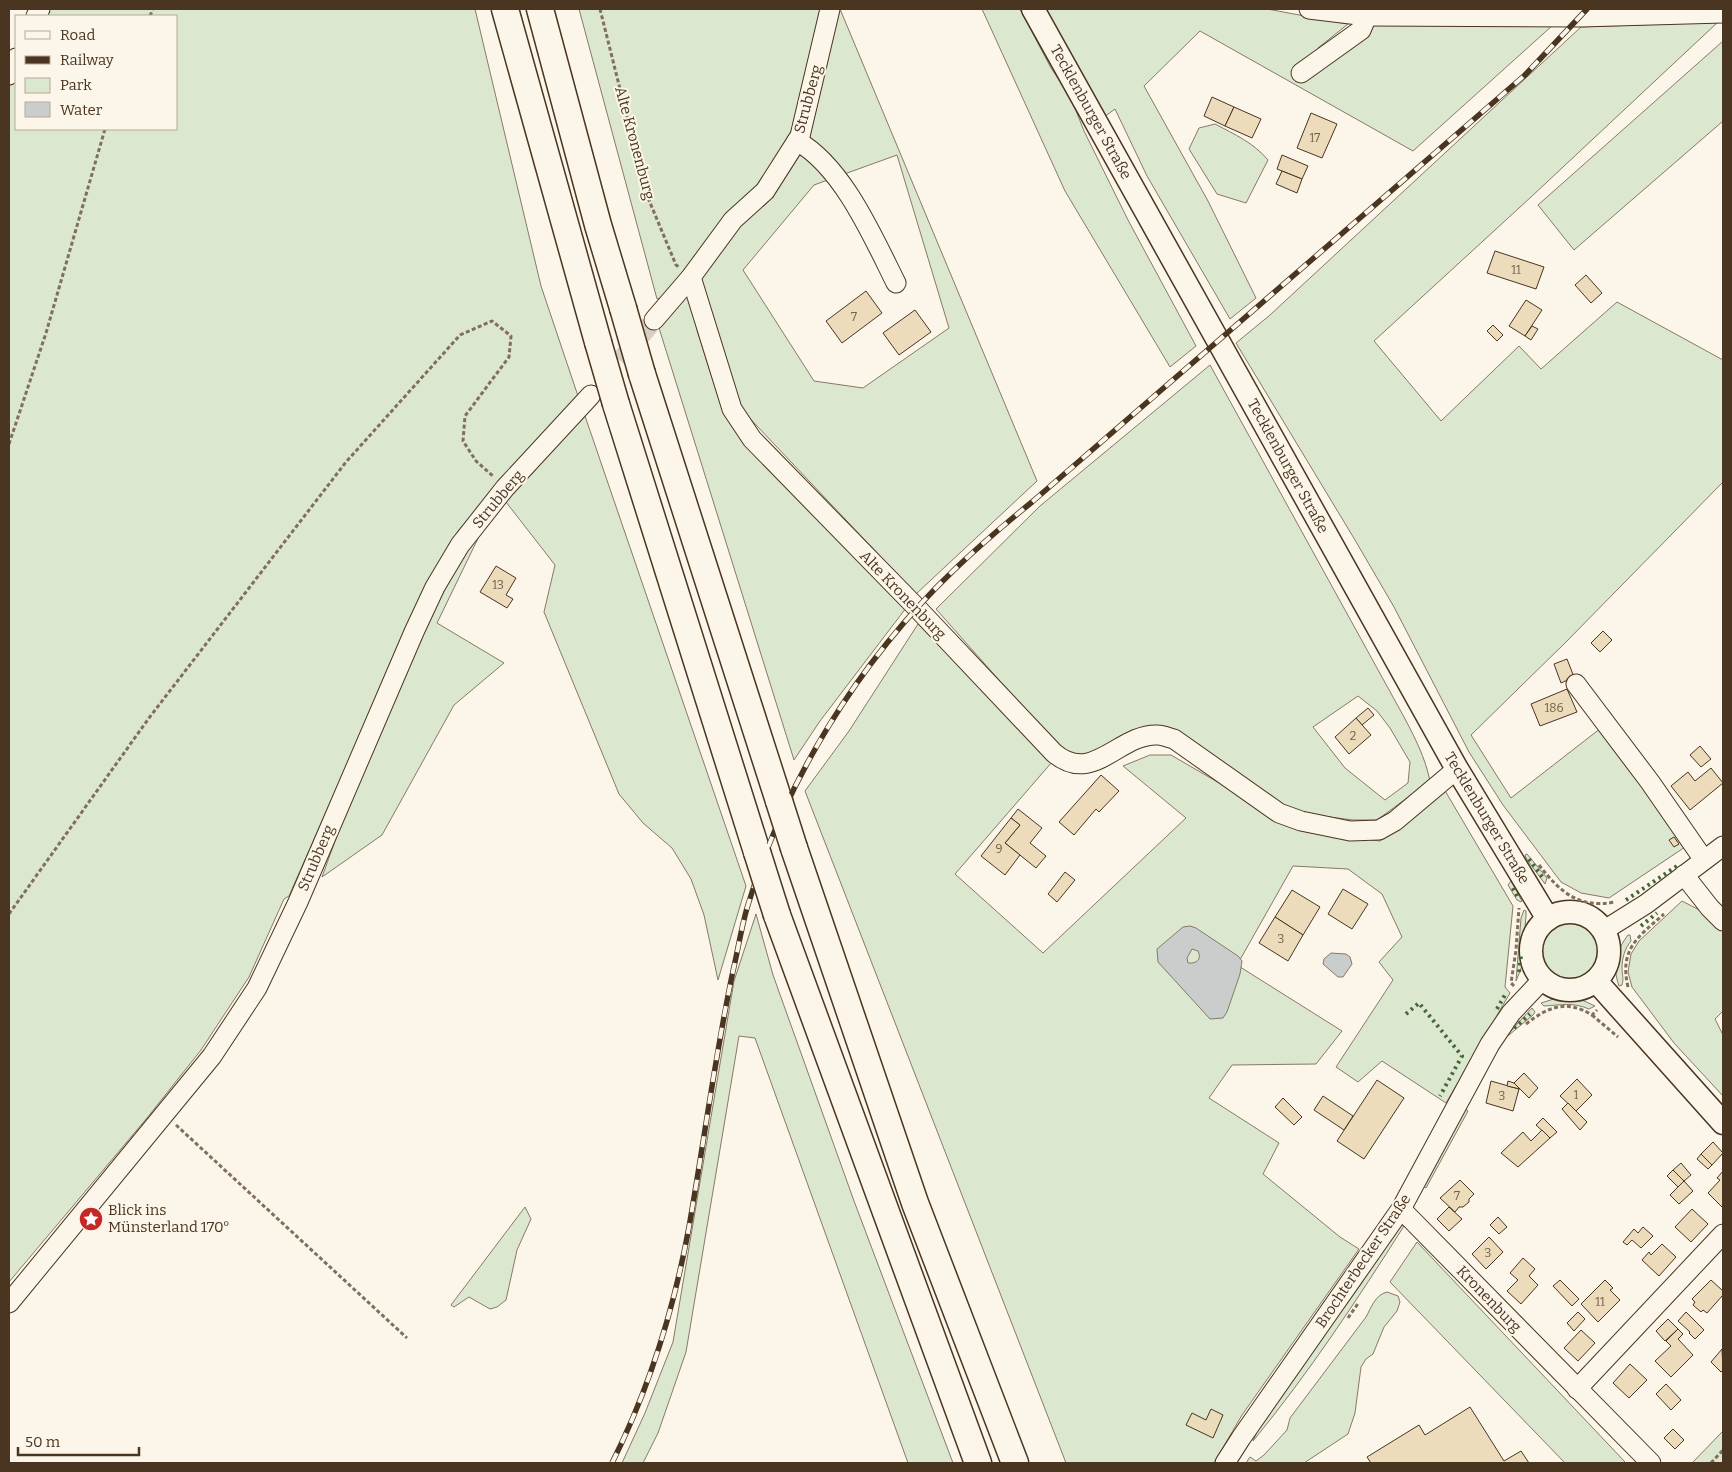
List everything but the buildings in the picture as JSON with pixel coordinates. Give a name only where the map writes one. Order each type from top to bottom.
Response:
[{"type":"highway","points":[[505,9],[616,404],[777,915],[978,1463]]},
{"type":"highway","points":[[540,9],[622,308],[778,801],[915,1203],[1015,1463]]},
{"type":"main road","name":"Tecklenburger Straße","points":[[1033,9],[1457,770],[1548,919]]},
{"type":"main road","points":[[1572,912],[1584,915],[1594,921],[1603,931],[1608,942],[1609,955],[1605,968],[1596,981],[1587,986],[1576,990],[1564,990],[1553,986],[1543,979],[1535,968],[1531,955],[1532,941],[1538,928],[1548,919],[1559,914],[1572,912]]},
{"type":"main road","points":[[1596,981],[1723,1123]]},
{"type":"street","name":"Strubberg","points":[[654,320],[691,277],[733,220],[765,191],[797,140],[803,127],[830,9]]},
{"type":"street","points":[[1308,9],[1367,16],[1476,13],[1580,17],[1723,13]]},
{"type":"street","points":[[1301,73],[1362,30],[1367,16]]},
{"type":"street","points":[[9,75],[15,60]]},
{"type":"street","points":[[797,140],[826,165],[855,203],[896,282]]},
{"type":"street","name":"Alte Kronenburg","points":[[691,277],[732,409],[752,440],[917,608],[1064,762],[1076,765],[1089,764],[1139,738],[1158,735],[1174,739],[1279,813],[1301,821],[1350,831],[1379,830],[1395,822],[1457,770]]},
{"type":"street","name":"Strubberg","points":[[9,1303],[212,1056],[257,988],[298,902],[435,587],[460,545],[505,488],[591,395]]},
{"type":"street","points":[[1576,684],[1650,782],[1704,860]]},
{"type":"street","points":[[1603,931],[1646,904],[1723,846]]},
{"type":"street","points":[[1684,875],[1710,908],[1723,921]]},
{"type":"street","name":"Brochterbecker Straße","points":[[1226,1463],[1241,1438],[1401,1209],[1490,1044],[1511,1013],[1543,979]]},
{"type":"street","name":"Kronenburg","points":[[1401,1209],[1651,1463]]},
{"type":"street","points":[[1577,1389],[1723,1234]]},
{"type":"path","name":"Alte Kronenburg","points":[[600,9],[646,193],[676,265],[691,277]]},
{"type":"path","points":[[9,444],[46,333],[105,130]]},
{"type":"path","points":[[9,914],[149,718],[346,462],[460,334],[492,321],[511,336],[509,357],[465,416],[463,441],[476,461],[505,488]]},
{"type":"path","points":[[1554,884],[1568,895],[1585,902],[1601,904],[1615,902],[1622,898]]},
{"type":"path","points":[[1514,901],[1519,908],[1511,983],[1525,997]]},
{"type":"path","points":[[1542,1012],[1569,1006],[1592,1015],[1628,987],[1625,963],[1628,951],[1636,938],[1666,913]]},
{"type":"path","points":[[164,1114],[407,1338]]},
{"type":"path","points":[[1711,1463],[1723,1450]]},
{"type":"green space","points":[[33,9],[475,9],[541,286],[578,396],[458,531],[388,671],[289,896],[284,899],[249,977],[201,1050],[147,1118],[9,1282],[9,64],[15,49],[15,130],[178,130],[178,15],[30,15]]},
{"type":"green space","points":[[579,9],[822,9],[791,133],[761,186],[667,296],[657,299]]},
{"type":"green space","points":[[837,9],[840,9],[1037,481],[916,594],[740,408],[711,312],[697,330],[722,409],[776,476],[906,608],[820,721],[794,760],[659,328],[739,227],[770,200],[807,135]],"holes":[[[897,155],[949,328],[863,388],[814,381],[743,270],[814,185]]]},
{"type":"green space","points":[[982,9],[1020,9],[1051,68],[1071,98],[1084,131],[1128,220],[1196,346],[1170,367],[1065,191]]},
{"type":"green space","points":[[1046,9],[1267,9],[1348,24],[1318,48],[1335,58],[1368,36],[1373,24],[1553,25],[1413,151],[1200,31],[1144,86],[1208,201],[1256,298],[1230,319],[1147,176],[1115,109],[1104,117]]},
{"type":"green space","points":[[1718,22],[1374,341],[1441,421],[1519,346],[1541,369],[1617,302],[1723,360],[1723,482],[1566,642],[1471,735],[1511,798],[1601,728],[1688,845],[1609,898],[1581,893],[1561,882],[1503,805],[1469,752],[1394,607],[1236,343],[1270,315],[1581,27]]},
{"type":"green space","points":[[1723,41],[1723,121],[1574,250],[1538,205]]},
{"type":"green space","points":[[1215,124],[1250,144],[1268,160],[1246,203],[1217,194],[1189,149],[1199,128]]},
{"type":"green space","points":[[1210,365],[1404,717],[1416,740],[1430,781],[1377,820],[1353,820],[1305,814],[1280,803],[1185,735],[1173,734],[1082,756],[1062,751],[936,609],[1040,506]],"holes":[[[1358,696],[1377,711],[1390,728],[1410,762],[1408,783],[1385,800],[1345,768],[1313,727]]]},
{"type":"green space","points":[[585,416],[746,886],[718,980],[704,915],[691,879],[672,848],[643,823],[619,794],[544,612],[555,565],[506,502],[485,525],[524,479]]},
{"type":"green space","points":[[484,526],[437,623],[504,663],[454,705],[382,835],[322,877],[359,775],[439,600],[473,539]]},
{"type":"green space","points":[[918,624],[1052,762],[955,874],[1043,953],[1186,818],[1123,766],[1150,755],[1171,755],[1300,830],[1380,841],[1444,789],[1513,906],[1505,987],[1510,993],[1446,1103],[1382,1061],[1358,1082],[1336,1067],[1393,980],[1379,962],[1402,937],[1382,894],[1348,869],[1293,866],[1237,965],[1342,1031],[1316,1064],[1232,1065],[1209,1098],[1279,1143],[1263,1174],[1340,1237],[1359,1249],[1242,1415],[1214,1463],[1066,1463],[805,791],[849,731]]},
{"type":"green space","points":[[1527,854],[1547,878],[1545,884],[1526,858],[1525,855]]},
{"type":"green space","points":[[1511,881],[1521,902],[1517,900],[1508,885]]},
{"type":"green space","points":[[1682,901],[1709,915],[1723,929],[1723,1011],[1715,1019],[1723,1035],[1723,1096],[1674,1043],[1632,987],[1628,972],[1631,954],[1639,941]]},
{"type":"green space","points":[[1524,910],[1526,911],[1526,916],[1522,966],[1516,981],[1521,918]]},
{"type":"green space","points":[[756,914],[773,975],[854,1201],[953,1463],[908,1463],[755,1038],[739,1036],[686,1352],[658,1433],[643,1463],[622,1463],[645,1413],[673,1342],[734,981]]},
{"type":"green space","points":[[1571,921],[1587,926],[1592,930],[1596,935],[1601,951],[1596,967],[1592,972],[1587,976],[1571,981],[1555,976],[1550,972],[1546,967],[1541,951],[1546,935],[1550,930],[1555,926]]},
{"type":"green space","points":[[1628,935],[1630,935],[1631,941],[1623,957],[1623,983],[1619,986],[1616,959]]},
{"type":"green space","points":[[1557,998],[1582,1000],[1595,1006],[1589,1009],[1572,1005],[1544,1006],[1541,1003]]},
{"type":"green space","points":[[1532,1008],[1535,1012],[1533,1015],[1507,1035]]},
{"type":"green space","points":[[1464,1108],[1468,1111],[1426,1188],[1422,1185]]},
{"type":"green space","points":[[525,1207],[531,1219],[517,1250],[506,1300],[497,1307],[490,1309],[469,1297],[454,1307],[451,1305]]},
{"type":"green space","points":[[1401,1225],[1404,1226],[1332,1336],[1253,1441],[1261,1422],[1361,1284],[1396,1228]]},
{"type":"green space","points":[[1417,1242],[1626,1463],[1565,1463],[1390,1282]]},
{"type":"green space","points":[[1387,1292],[1398,1296],[1400,1302],[1397,1311],[1384,1327],[1373,1354],[1366,1359],[1361,1367],[1355,1413],[1348,1434],[1304,1463],[1246,1463],[1250,1457],[1256,1461],[1264,1455],[1287,1430],[1290,1418],[1366,1317],[1374,1302],[1379,1296]]},
{"type":"green space","points":[[1723,1431],[1723,1463],[1692,1463]]},
{"type":"water","points":[[1190,926],[1196,928],[1238,956],[1242,961],[1240,974],[1227,1012],[1223,1018],[1210,1019],[1158,962],[1157,949],[1183,927]],"holes":[[[1192,949],[1198,951],[1199,959],[1194,963],[1188,963],[1187,958]]]},
{"type":"water","points":[[1331,953],[1346,954],[1350,957],[1352,964],[1343,977],[1338,977],[1323,964],[1324,959]]},
{"type":"tunnel","points":[[602,382],[654,320]]},
{"type":"railway","points":[[612,1463],[649,1377],[676,1288],[689,1227],[715,1067],[747,908],[763,861],[782,815],[804,770],[856,684],[886,644],[919,606],[963,561],[1525,75],[1587,9]]},
{"type":"hedge","points":[[1529,859],[1543,878]]},
{"type":"hedge","points":[[1626,900],[1677,866]]},
{"type":"hedge","points":[[1513,888],[1518,898]]},
{"type":"hedge","points":[[1641,926],[1657,913]]},
{"type":"hedge","points":[[1519,972],[1521,956]]},
{"type":"hedge","points":[[1497,1009],[1506,993]]},
{"type":"hedge","points":[[1406,1014],[1419,1003],[1462,1056],[1440,1096]]},
{"type":"hedge","points":[[1514,1028],[1530,1014]]},
{"type":"place","name":"Blick ins Münsterland 170°","points":[[91,1219]]}]
